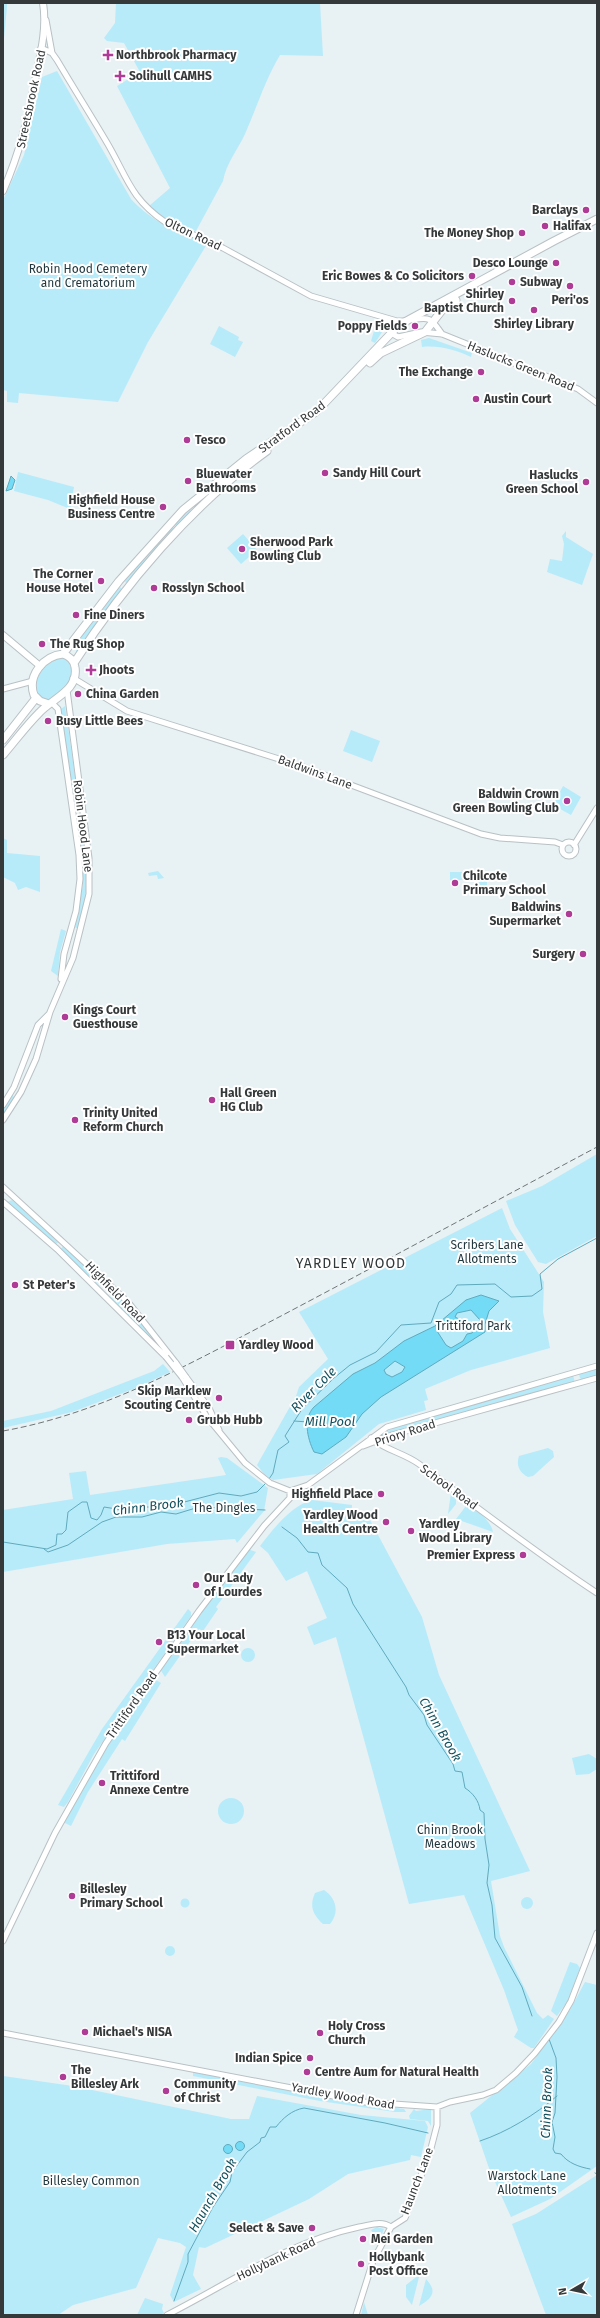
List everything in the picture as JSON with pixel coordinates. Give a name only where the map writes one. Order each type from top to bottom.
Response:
[{"type":"highway","name":"Stratford Road","points":[[63,654],[119,581],[170,523],[190,503],[320,414],[381,352],[425,332],[444,305],[554,240],[597,220]]},
{"type":"highway","name":"Stratford Road","points":[[74,663],[89,639],[129,587],[177,530],[197,512],[225,480],[318,411],[391,333],[407,321],[444,305],[544,250],[597,224]]},
{"type":"highway","points":[[190,503],[197,512]]},
{"type":"highway","points":[[170,523],[177,530]]},
{"type":"highway","points":[[119,581],[129,587]]},
{"type":"highway","points":[[3,755],[39,712],[51,703],[67,690],[74,678],[74,663],[63,654],[49,658],[40,666],[33,681],[33,692],[36,698],[51,703]]},
{"type":"highway","points":[[3,740],[36,698]]},
{"type":"main road","name":"Streetsbrook Road","points":[[3,191],[19,153],[41,48],[44,12],[43,3]]},
{"type":"main road","points":[[3,635],[40,666]]},
{"type":"street","name":"Olton Road","points":[[44,12],[52,53],[107,142],[132,192],[156,216],[165,222],[246,260],[311,296],[397,321],[425,318],[432,321]]},
{"type":"street","points":[[41,48],[52,53]]},
{"type":"street","points":[[385,318],[391,333],[400,338],[425,332]]},
{"type":"street","points":[[432,321],[442,334]]},
{"type":"street","name":"Haslucks Green Road","points":[[425,332],[442,334],[578,389],[597,404]]},
{"type":"street","name":"Baldwins Lane","points":[[74,678],[127,711],[298,765],[481,834],[500,838],[555,842],[563,845]]},
{"type":"street","points":[[3,690],[33,681]]},
{"type":"street","name":"Robin Hood Lane","points":[[3,1120],[21,1092],[36,1058],[47,1017],[75,951],[89,894],[89,858],[67,690]]},
{"type":"street","name":"Robin Hood Lane","points":[[51,703],[58,709],[80,865],[80,892],[64,954],[61,982]]},
{"type":"street","points":[[574,845],[569,842],[563,845],[563,851],[569,856],[576,853],[574,845],[597,808]]},
{"type":"street","points":[[74,820],[84,819]]},
{"type":"street","points":[[64,954],[68,956],[75,951]]},
{"type":"street","name":"Robin Hood Lane","points":[[3,1105],[14,1087],[38,1025],[47,1017]]},
{"type":"street","name":"Highfield Road","points":[[3,1187],[112,1286],[133,1308],[176,1364],[207,1417],[245,1463],[270,1483],[290,1491]]},
{"type":"street","points":[[3,1196],[7,1192]]},
{"type":"street","name":"Highfield Road","points":[[3,1202],[57,1249],[105,1295],[184,1377]]},
{"type":"street","points":[[57,1249],[63,1241]]},
{"type":"street","points":[[105,1295],[112,1286]]},
{"type":"street","name":"Priory Road","points":[[362,1446],[387,1427],[597,1366]]},
{"type":"street","name":"Priory Road","points":[[362,1446],[376,1443],[392,1435],[597,1378]]},
{"type":"street","name":"School Road","points":[[371,1438],[376,1443],[416,1463],[519,1539],[597,1593]]},
{"type":"street","points":[[290,1491],[308,1484],[362,1446]]},
{"type":"street","name":"Trittiford Road","points":[[3,1940],[56,1833],[106,1743],[207,1600],[262,1529],[290,1498],[290,1491]]},
{"type":"street","name":"Yardley Wood Road","points":[[3,2033],[369,2103],[437,2107],[450,2102],[483,2096],[496,2090],[516,2073],[535,2053],[559,2022],[568,2006],[597,1933]]},
{"type":"street","name":"Haunch Lane","points":[[356,2315],[373,2261],[391,2227],[405,2218],[427,2159],[436,2128],[437,2107]]},
{"type":"street","name":"Hollybank Road","points":[[167,2315],[265,2261],[291,2249],[360,2227],[383,2223],[391,2227]]},
{"type":"green space","points":[[3,3],[7,3],[7,7],[3,49]]},
{"type":"green space","points":[[116,3],[320,3],[323,56],[280,55],[265,84],[245,134],[232,157],[223,181],[196,231],[166,220],[149,206],[170,188],[117,86],[140,72],[124,43],[107,41],[104,38],[115,23]]},
{"type":"green space","name":"Robin Hood Cemetery and Crematorium","points":[[57,71],[131,199],[148,214],[166,226],[207,244],[148,342],[118,402],[19,393],[18,403],[7,402],[7,391],[3,390],[3,200],[24,155],[42,77]]},
{"type":"green space","points":[[377,321],[382,324],[384,329],[375,343],[371,341]]},
{"type":"green space","points":[[219,326],[239,337],[238,340],[243,342],[235,357],[210,344]]},
{"type":"green space","points":[[429,338],[472,353],[471,357],[447,349],[422,347],[421,340]]},
{"type":"green space","points":[[18,472],[74,487],[70,509],[48,500],[14,491]]},
{"type":"green space","points":[[190,509],[191,512],[177,527],[174,523]]},
{"type":"green space","points":[[169,527],[172,527],[174,530],[126,583],[125,581]]},
{"type":"green space","points":[[566,531],[566,537],[593,554],[582,585],[547,572],[550,559],[562,561],[564,544],[562,536]]},
{"type":"green space","name":"Sherwood Park Bowling Club","points":[[243,534],[257,550],[241,564],[227,548]]},
{"type":"green space","points":[[120,587],[123,590],[76,654],[77,642]]},
{"type":"green space","points":[[62,657],[67,659],[72,671],[69,682],[62,691],[51,700],[41,699],[37,692],[36,686],[40,673],[50,663]]},
{"type":"green space","points":[[65,706],[80,810],[78,812],[74,809],[61,709]]},
{"type":"green space","points":[[351,730],[380,741],[372,762],[343,751]]},
{"type":"green space","name":"Baldwin Crown Green Bowling Club","points":[[563,786],[581,797],[571,815],[553,805]]},
{"type":"green space","points":[[79,826],[82,826],[86,838],[88,851],[88,877],[84,903],[78,928],[76,928],[83,885]]},
{"type":"green space","points":[[3,838],[7,840],[7,853],[40,856],[40,892],[26,887],[18,890],[15,883],[3,877]]},
{"type":"green space","points":[[158,871],[164,878],[158,879],[157,875],[149,876],[148,873]]},
{"type":"green space","points":[[450,872],[467,872],[467,880],[450,880]]},
{"type":"green space","points":[[478,877],[487,877],[487,893],[479,893]]},
{"type":"green space","points":[[61,929],[66,931],[60,952],[58,976],[51,971]]},
{"type":"green space","points":[[12,1094],[15,1099],[3,1117],[3,1107]]},
{"type":"green space","points":[[597,1154],[597,1236],[546,1264],[538,1262],[515,1225],[506,1201],[542,1186]]},
{"type":"green space","points":[[12,1200],[55,1237],[58,1243],[55,1244],[7,1202]]},
{"type":"green space","name":"Trittiford Park","points":[[502,1208],[510,1229],[544,1282],[543,1312],[550,1348],[471,1370],[425,1389],[428,1400],[424,1401],[426,1410],[379,1424],[317,1474],[273,1480],[264,1474],[257,1465],[296,1396],[299,1387],[328,1359],[299,1312]]},
{"type":"green space","points":[[64,1245],[107,1286],[105,1290],[60,1250]]},
{"type":"green space","points":[[114,1292],[140,1319],[153,1341],[110,1296]]},
{"type":"green space","points":[[163,1364],[170,1372],[136,1388],[72,1412],[3,1428],[3,1421],[51,1411],[154,1371]]},
{"type":"green space","points":[[597,1368],[597,1376],[582,1380],[580,1378],[579,1374]]},
{"type":"green space","points":[[573,1375],[575,1383],[383,1436],[381,1434],[402,1424]]},
{"type":"green space","points":[[548,1448],[553,1451],[554,1457],[533,1476],[528,1477],[522,1473],[518,1465],[519,1456]]},
{"type":"green space","name":"The Dingles","points":[[218,1458],[227,1458],[268,1488],[264,1511],[237,1543],[235,1539],[167,1544],[3,1572],[3,1510],[73,1499],[69,1473],[86,1471],[90,1495],[226,1475]]},
{"type":"green space","points":[[451,1493],[456,1496],[456,1504],[448,1514]]},
{"type":"green space","name":"Chinn Brook Meadows","points":[[312,1500],[352,1505],[351,1519],[370,1520],[422,1617],[439,1675],[530,1871],[491,1881],[500,1936],[504,1947],[537,2013],[543,2019],[548,2015],[554,2019],[534,2048],[531,2048],[514,2037],[518,2030],[504,1990],[464,1895],[409,1904],[336,1637],[314,1645],[307,1627],[327,1618],[307,1571],[286,1581],[268,1553],[260,1546],[283,1519],[297,1507]]},
{"type":"green space","points":[[466,1506],[483,1516],[492,1528],[493,1532],[456,1519]]},
{"type":"green space","points":[[248,1549],[256,1552],[216,1607],[218,1609],[203,1631],[199,1629],[165,1677],[160,1669]]},
{"type":"green space","points":[[188,1609],[191,1612],[191,1616],[94,1754],[68,1802],[64,1807],[58,1805],[102,1729]]},
{"type":"green space","points":[[245,1648],[251,1648],[255,1652],[255,1658],[251,1662],[245,1662],[241,1658],[241,1652]]},
{"type":"green space","points":[[156,1680],[161,1683],[125,1741],[122,1739],[88,1792],[71,1826],[63,1822],[107,1745],[152,1682]]},
{"type":"green space","points":[[589,1754],[597,1759],[597,1769],[589,1774],[576,1775],[572,1758]]},
{"type":"green space","points":[[231,1798],[240,1802],[244,1811],[240,1820],[231,1824],[222,1820],[218,1811],[222,1802]]},
{"type":"green space","points":[[324,1890],[334,1901],[336,1910],[330,1924],[323,1924],[314,1913],[312,1906],[315,1893]]},
{"type":"green space","points":[[529,1897],[532,1898],[532,1908],[525,1909],[522,1908],[521,1901],[522,1898]]},
{"type":"green space","points":[[185,1898],[190,1903],[185,1908],[180,1903]]},
{"type":"green space","points":[[170,1946],[175,1951],[170,1956],[165,1951]]},
{"type":"green space","points":[[570,1962],[577,1964],[580,1968],[569,1999],[557,2016],[551,2011]]},
{"type":"green space","name":"Warstock Lane Allotments","points":[[585,1982],[597,1985],[597,2166],[550,2199],[511,2217],[490,2171],[470,2113],[531,2064],[570,2010]]},
{"type":"green space","points":[[193,2071],[373,2105],[404,2109],[406,2112],[395,2112],[320,2101],[193,2076]]},
{"type":"green space","name":"Billesley Common","points":[[3,2076],[73,2086],[231,2119],[249,2119],[257,2096],[361,2115],[425,2121],[428,2127],[421,2157],[411,2155],[410,2160],[348,2174],[309,2199],[205,2248],[199,2247],[193,2275],[201,2289],[174,2302],[170,2295],[186,2247],[180,2243],[158,2238],[136,2288],[73,2305],[58,2315],[3,2315]]},
{"type":"green space","points":[[414,2109],[416,2111],[431,2109],[431,2126],[428,2121],[410,2119],[409,2116]]},
{"type":"green space","points":[[597,2175],[597,2315],[546,2315],[512,2224],[536,2214]]},
{"type":"green space","points":[[377,2227],[384,2229],[379,2241],[371,2230]]},
{"type":"green space","points":[[420,2274],[412,2305],[406,2297],[406,2285]]},
{"type":"green space","points":[[426,2279],[432,2288],[432,2294],[419,2306]]},
{"type":"green space","points":[[145,2298],[163,2304],[162,2309],[164,2313],[160,2315],[137,2315]]},
{"type":"green space","points":[[364,2302],[368,2315],[361,2315]]},
{"type":"water","points":[[11,476],[15,480],[12,489],[6,491]]},
{"type":"water","name":"Mill Pool","points":[[481,1295],[499,1301],[489,1311],[485,1324],[485,1332],[381,1397],[362,1414],[346,1437],[322,1454],[314,1452],[308,1435],[307,1422],[308,1417],[314,1407],[353,1374],[375,1363],[404,1341],[435,1326],[466,1300]],"holes":[[[471,1310],[480,1320],[472,1333],[467,1334],[463,1341],[451,1348],[446,1345],[437,1331],[459,1319],[455,1317],[457,1313]],[[395,1361],[405,1367],[402,1372],[392,1377],[386,1374],[384,1370]]]},
{"type":"water","points":[[240,2141],[245,2146],[240,2151],[235,2146]]},
{"type":"water","points":[[228,2144],[233,2149],[228,2154],[223,2149]]},
{"type":"waterway","name":"River Cole","points":[[269,1479],[273,1473],[278,1450],[289,1442],[285,1436],[302,1409],[334,1378],[350,1365],[376,1352],[401,1325],[431,1323],[439,1302],[451,1294],[457,1285],[495,1284],[511,1297],[532,1296],[542,1289],[540,1274],[558,1259],[597,1238]]},
{"type":"waterway","points":[[294,1421],[308,1422]]},
{"type":"waterway","name":"River Cole","points":[[3,1542],[47,1549],[56,1545],[57,1534],[62,1534],[66,1530],[68,1512],[82,1502],[87,1502],[91,1518],[97,1520],[104,1507],[129,1511],[140,1507],[165,1507],[219,1493],[241,1496],[257,1492],[267,1482]]},
{"type":"waterway","name":"Chinn Brook","points":[[44,1549],[48,1552],[68,1545],[102,1522],[116,1517],[142,1517],[161,1512],[176,1514],[199,1507],[265,1510]]},
{"type":"waterway","name":"Chinn Brook","points":[[282,1527],[297,1538],[308,1552],[318,1553],[322,1565],[347,1588],[353,1604],[406,1687],[409,1695],[424,1715],[427,1725],[453,1764],[455,1771],[462,1772],[465,1788],[471,1792],[478,1803],[480,1810],[484,1813],[485,1839],[489,1865],[487,1883],[492,1905],[495,1938],[522,1987],[532,2016]]},
{"type":"waterway","name":"Chinn Brook","points":[[549,2039],[556,2058],[557,2077],[555,2113],[552,2122],[555,2137],[553,2149],[555,2153],[561,2154],[570,2162],[590,2169]]},
{"type":"waterway","name":"Haunch Brook","points":[[480,2141],[500,2133],[520,2122],[557,2096]]},
{"type":"waterway","name":"Haunch Brook","points":[[174,2301],[188,2262],[188,2254],[213,2207],[230,2182],[232,2172],[247,2152],[260,2142],[261,2138],[265,2137],[270,2127],[276,2127],[288,2115],[304,2108],[385,2123],[428,2133]]},
{"type":"railway","points":[[3,1431],[40,1423],[76,1412],[112,1399],[180,1368],[321,1295],[597,1147]]},
{"type":"place","name":"Northbrook Pharmacy","points":[[108,55]]},
{"type":"place","name":"Solihull CAMHS","points":[[120,76]]},
{"type":"place","name":"Barclays","points":[[586,210]]},
{"type":"place","name":"Halifax","points":[[545,226]]},
{"type":"place","name":"The Money Shop","points":[[522,233]]},
{"type":"place","name":"Desco Lounge","points":[[556,263]]},
{"type":"place","name":"Eric Bowes & Co Solicitors","points":[[472,276]]},
{"type":"place","name":"Subway","points":[[512,282]]},
{"type":"place","name":"Peri'os","points":[[570,286]]},
{"type":"place","name":"Shirley Baptist Church","points":[[512,301]]},
{"type":"place","name":"Shirley Library","points":[[534,310]]},
{"type":"place","name":"Poppy Fields","points":[[415,326]]},
{"type":"place","name":"The Exchange","points":[[481,372]]},
{"type":"place","name":"Austin Court","points":[[476,399]]},
{"type":"place","name":"Tesco","points":[[187,440]]},
{"type":"place","name":"Sandy Hill Court","points":[[325,473]]},
{"type":"place","name":"Bluewater Bathrooms","points":[[188,481]]},
{"type":"place","name":"Haslucks Green School","points":[[586,482]]},
{"type":"place","name":"Highfield House Business Centre","points":[[163,507]]},
{"type":"place","name":"Sherwood Park Bowling Club","points":[[242,549]]},
{"type":"place","name":"The Corner House Hotel","points":[[101,581]]},
{"type":"place","name":"Rosslyn School","points":[[154,588]]},
{"type":"place","name":"Fine Diners","points":[[76,615]]},
{"type":"place","name":"The Rug Shop","points":[[42,644]]},
{"type":"place","name":"Jhoots","points":[[91,670]]},
{"type":"place","name":"China Garden","points":[[78,694]]},
{"type":"place","name":"Busy Little Bees","points":[[48,721]]},
{"type":"place","name":"Baldwin Crown Green Bowling Club","points":[[567,801]]},
{"type":"place","name":"Chilcote Primary School","points":[[455,883]]},
{"type":"place","name":"Baldwins Supermarket","points":[[569,914]]},
{"type":"place","name":"Surgery","points":[[583,954]]},
{"type":"place","name":"Kings Court Guesthouse","points":[[65,1017]]},
{"type":"place","name":"Hall Green HG Club","points":[[212,1100]]},
{"type":"place","name":"Trinity United Reform Church","points":[[75,1120]]},
{"type":"place","name":"St Peter's","points":[[15,1285]]},
{"type":"place","name":"Yardley Wood","points":[[230,1345]]},
{"type":"place","name":"Skip Marklew Scouting Centre","points":[[219,1398]]},
{"type":"place","name":"Grubb Hubb","points":[[189,1420]]},
{"type":"place","name":"Highfield Place","points":[[381,1494]]},
{"type":"place","name":"Yardley Wood Health Centre","points":[[386,1522]]},
{"type":"place","name":"Yardley Wood Library","points":[[411,1531]]},
{"type":"place","name":"Premier Express","points":[[523,1555]]},
{"type":"place","name":"Our Lady of Lourdes","points":[[196,1585]]},
{"type":"place","name":"B13 Your Local Supermarket","points":[[159,1642]]},
{"type":"place","name":"Trittiford Annexe Centre","points":[[102,1783]]},
{"type":"place","name":"Billesley Primary School","points":[[72,1896]]},
{"type":"place","name":"Michael's NISA","points":[[85,2032]]},
{"type":"place","name":"Holy Cross Church","points":[[320,2033]]},
{"type":"place","name":"Indian Spice","points":[[310,2058]]},
{"type":"place","name":"Centre Aum for Natural Health","points":[[307,2072]]},
{"type":"place","name":"The Billesley Ark","points":[[63,2077]]},
{"type":"place","name":"Community of Christ","points":[[166,2091]]},
{"type":"place","name":"Select & Save","points":[[312,2228]]},
{"type":"place","name":"Mei Garden","points":[[363,2239]]},
{"type":"place","name":"Hollybank Post Office","points":[[361,2264]]},
{"type":"district","name":"YARDLEY WOOD","points":[[351,1263]]},
{"type":"park label","name":"Scribers Lane Allotments","points":[[487,1252]]}]
